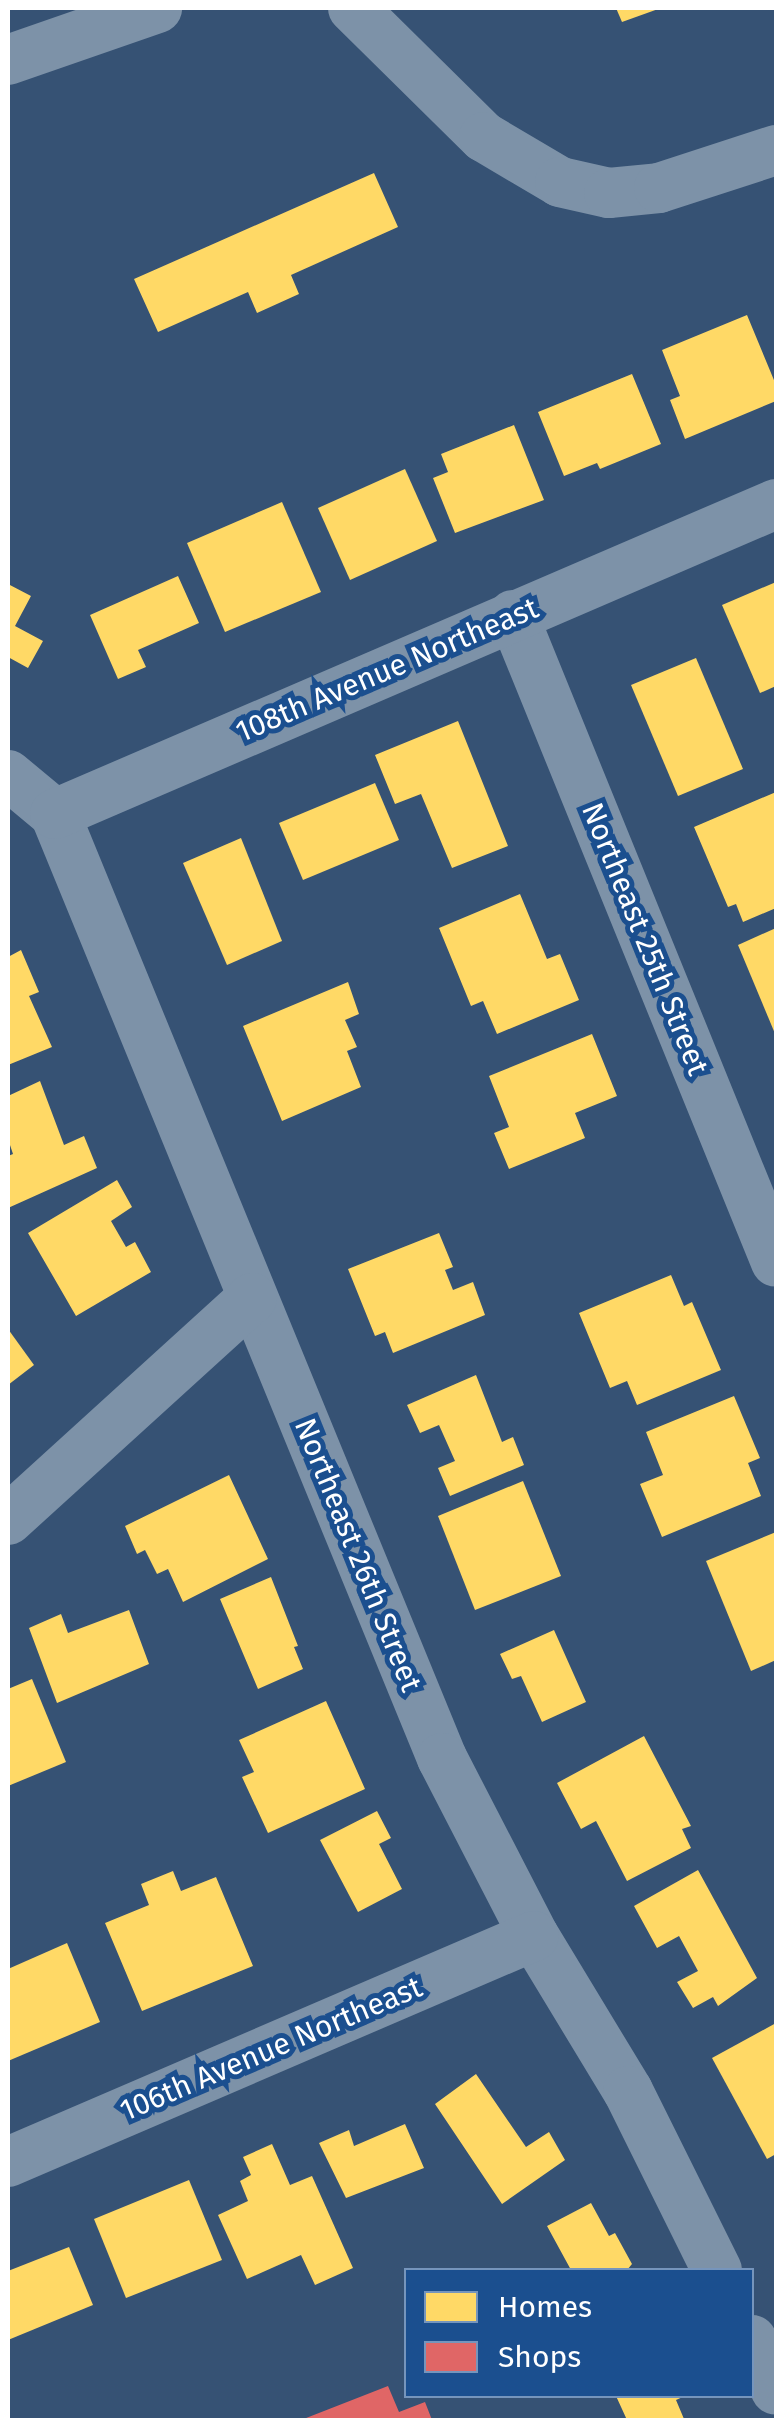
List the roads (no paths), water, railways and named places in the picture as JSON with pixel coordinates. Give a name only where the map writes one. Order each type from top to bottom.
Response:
[{"type":"street","points":[[8,60],[157,8]]},
{"type":"street","points":[[353,8],[484,137],[560,182],[609,193],[660,188],[776,150]]},
{"type":"street","name":"108th Avenue Northeast","points":[[55,814],[776,504]]},
{"type":"street","name":"Northeast 25th Street","points":[[513,616],[776,1262]]},
{"type":"street","points":[[8,775],[55,814]]},
{"type":"street","name":"Northeast 26th Street","points":[[55,814],[442,1758],[534,1936],[628,2091],[716,2268]]},
{"type":"street","points":[[8,1520],[252,1298]]},
{"type":"street","name":"106th Avenue Northeast","points":[[8,2162],[534,1936]]},
{"type":"street","points":[[754,2344],[776,2390]]}]
